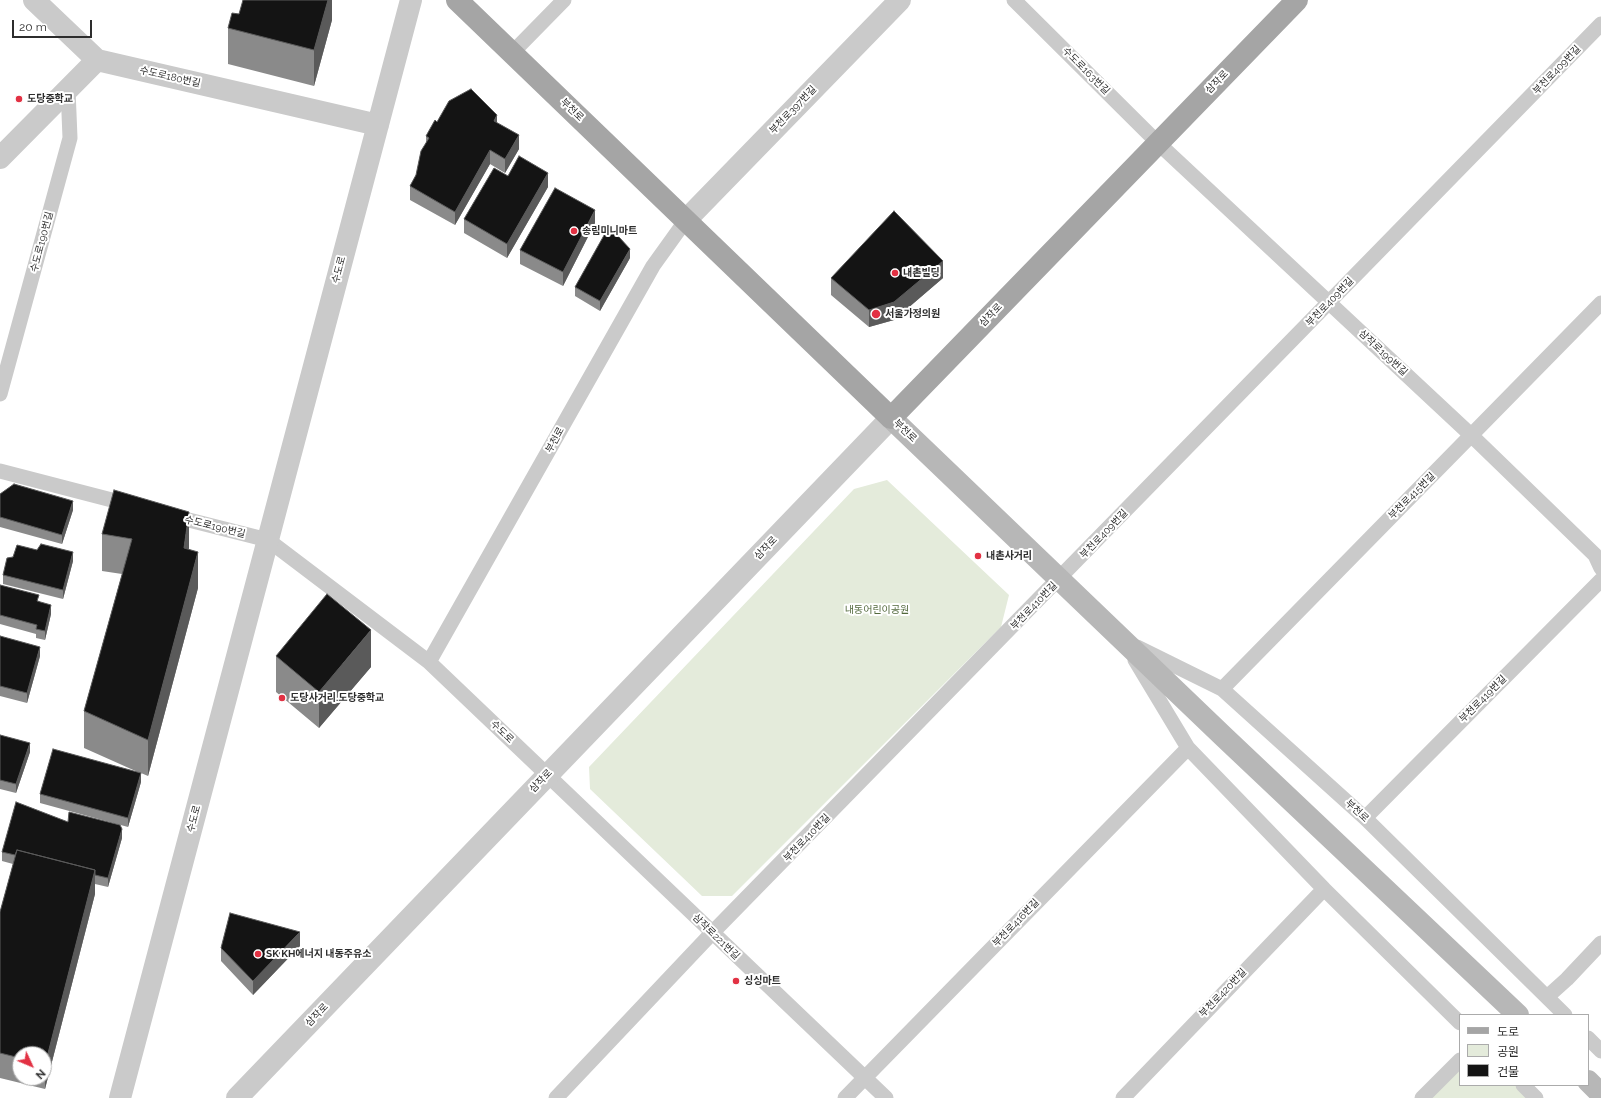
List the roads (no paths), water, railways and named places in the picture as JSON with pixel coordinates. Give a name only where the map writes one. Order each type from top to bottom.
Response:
[{"type":"main road","name":"부천로","points":[[457,0],[891,418]]},
{"type":"main road","name":"삼작로","points":[[891,418],[1297,0]]},
{"type":"street","points":[[0,158],[97,60],[34,0]]},
{"type":"street","name":"수도로","points":[[120,1098],[411,0]]},
{"type":"street","name":"부천로397번길","points":[[686,220],[900,0]]},
{"type":"street","name":"수도로180번길","points":[[97,60],[378,125]]},
{"type":"street","name":"부천로","points":[[891,418],[1224,737],[1517,1014]]},
{"type":"street","name":"삼작로","points":[[237,1098],[891,418]]},
{"type":"street","points":[[1589,1083],[1601,1094]]},
{"type":"lane","points":[[512,53],[564,0]]},
{"type":"lane","name":"수도로163번길","points":[[1014,0],[1158,143]]},
{"type":"lane","name":"부천로409번길","points":[[1060,580],[1601,24]]},
{"type":"lane","name":"수도로190번길","points":[[0,394],[70,138],[68,89]]},
{"type":"lane","name":"삼작로199번길","points":[[1158,143],[1472,436],[1595,555],[1601,568]]},
{"type":"lane","name":"부천로","points":[[429,662],[653,266],[686,220]]},
{"type":"lane","name":"부천로415번길","points":[[1222,689],[1601,303]]},
{"type":"lane","name":"수도로190번길","points":[[0,471],[268,540]]},
{"type":"lane","name":"수도로","points":[[268,540],[429,662],[547,776]]},
{"type":"lane","name":"부천로410번길","points":[[556,1098],[712,934],[1060,580]]},
{"type":"lane","name":"부천로419번길","points":[[1365,818],[1601,580]]},
{"type":"lane","name":"부천로","points":[[1124,641],[1222,689],[1365,818],[1564,1014]]},
{"type":"lane","name":"부천로","points":[[1124,641],[1188,748],[1324,889],[1459,1022]]},
{"type":"lane","name":"부천로416번길","points":[[845,1098],[1188,748]]},
{"type":"lane","name":"삼작로221번길","points":[[547,776],[886,1098]]},
{"type":"lane","name":"부천로420번길","points":[[1123,1098],[1324,889]]},
{"type":"lane","points":[[1547,997],[1567,979],[1601,943]]},
{"type":"lane","points":[[1589,1039],[1601,1051]]},
{"type":"lane","points":[[1422,1098],[1459,1061]]},
{"type":"lane","points":[[1524,1086],[1536,1098]]},
{"type":"place","name":"도당중학교","points":[[19,99]]},
{"type":"place","name":"송림미니마트","points":[[574,231]]},
{"type":"place","name":"내촌빌딩","points":[[895,273]]},
{"type":"place","name":"서울가정의원","points":[[876,314]]},
{"type":"place","name":"내촌사거리","points":[[978,556]]},
{"type":"place","name":"도당사거리.도당중학교","points":[[282,698]]},
{"type":"place","name":"SK KH에너지 내동주유소","points":[[258,954]]},
{"type":"place","name":"싱싱마트","points":[[736,981]]},
{"type":"park label","name":"내동어린이공원","points":[[877,610]]}]
